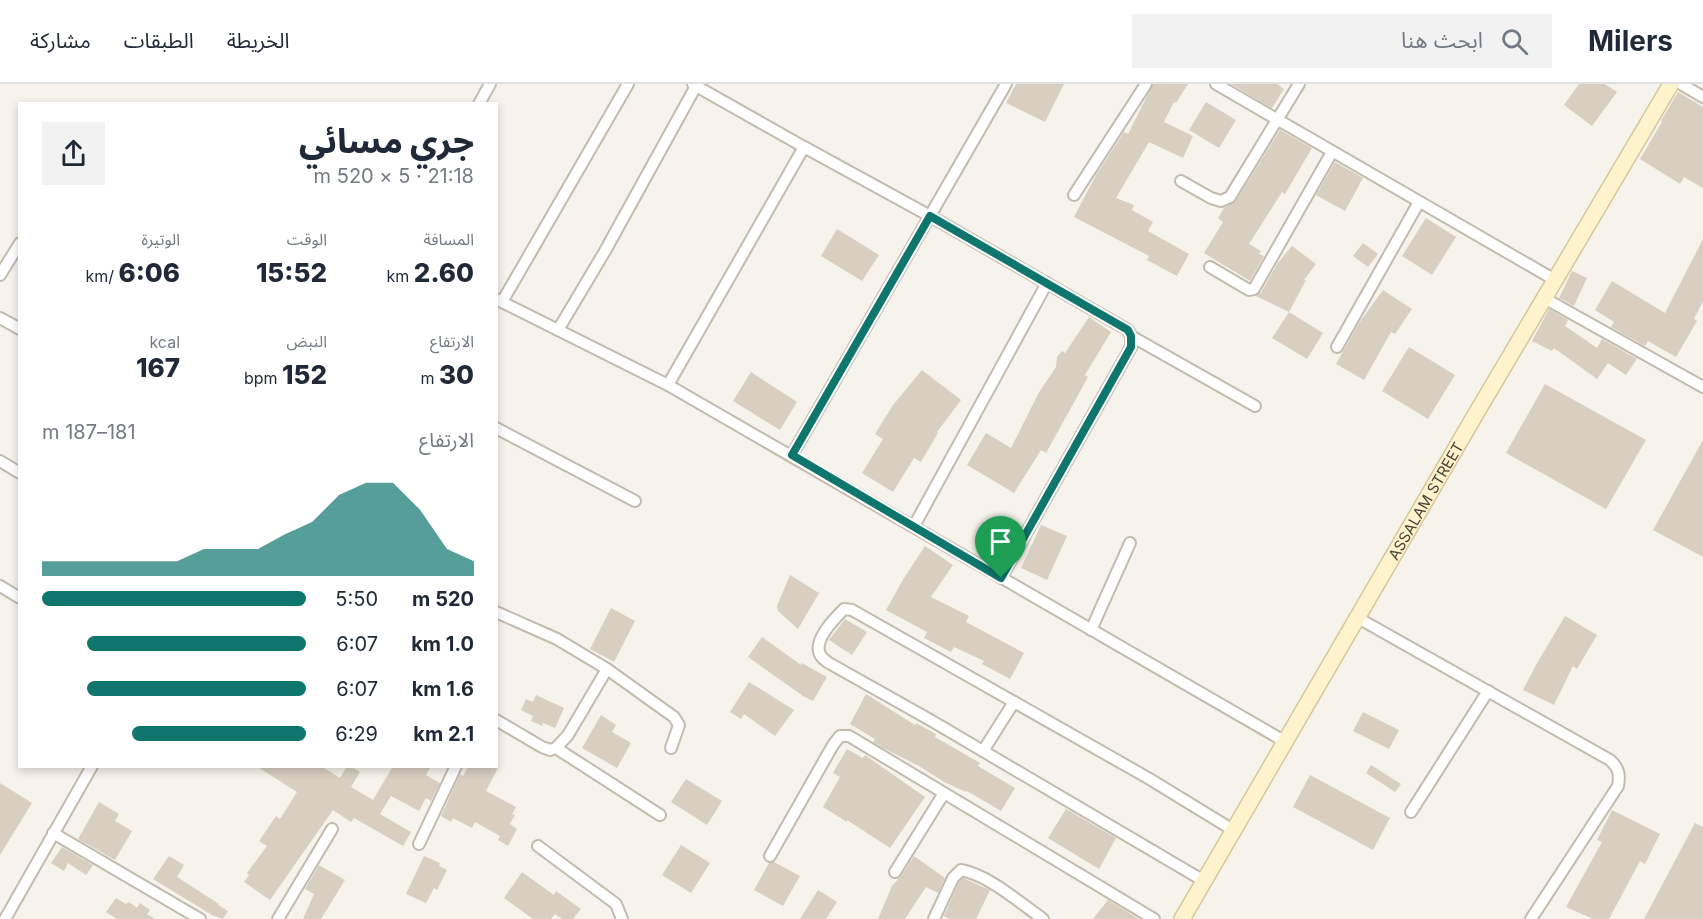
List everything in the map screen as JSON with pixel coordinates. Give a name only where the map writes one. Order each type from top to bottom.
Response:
[{"type":"main road","name":"ASSALAM STREET","points":[[1182,919],[1669,86]]},
{"type":"street","points":[[480,102],[490,84]]},
{"type":"street","points":[[628,84],[499,301],[668,385],[1284,741]]},
{"type":"street","points":[[792,455],[1006,84]]},
{"type":"street","points":[[1074,195],[1146,84]]},
{"type":"street","points":[[1216,84],[1555,280]]},
{"type":"street","points":[[1181,181],[1221,201],[1230,197],[1299,84]]},
{"type":"street","points":[[558,330],[605,251],[694,85],[930,216],[1128,330],[1131,336],[1131,347],[1001,578]]},
{"type":"street","points":[[1669,86],[1703,97]]},
{"type":"street","points":[[668,385],[804,147]]},
{"type":"street","points":[[1210,267],[1249,290],[1254,288],[1332,152]]},
{"type":"street","points":[[1337,347],[1419,202]]},
{"type":"street","points":[[0,275],[18,246]]},
{"type":"street","points":[[914,526],[1047,283]]},
{"type":"street","points":[[1544,298],[1703,387]]},
{"type":"street","points":[[0,319],[18,328]]},
{"type":"street","points":[[1131,336],[1255,406]]},
{"type":"street","points":[[498,429],[635,501]]},
{"type":"street","points":[[0,461],[18,471]]},
{"type":"street","points":[[1091,630],[1130,543]]},
{"type":"street","points":[[0,586],[18,597]]},
{"type":"street","points":[[1204,881],[829,663],[820,656],[818,647],[821,639],[844,609],[852,609],[1148,778],[1233,830]]},
{"type":"street","points":[[498,613],[557,639],[607,669],[674,717],[679,725],[671,748]]},
{"type":"street","points":[[1358,618],[1610,760],[1618,769],[1620,777],[1618,786],[1531,919]]},
{"type":"street","points":[[498,721],[542,747],[550,750],[556,748],[568,735],[607,669]]},
{"type":"street","points":[[1411,812],[1488,691]]},
{"type":"street","points":[[983,751],[1014,702]]},
{"type":"street","points":[[770,856],[840,736],[849,736],[1154,919]]},
{"type":"street","points":[[556,748],[660,815]]},
{"type":"street","points":[[5,919],[91,768]]},
{"type":"street","points":[[419,844],[455,768]]},
{"type":"street","points":[[895,872],[944,793]]},
{"type":"street","points":[[278,919],[332,829]]},
{"type":"street","points":[[53,832],[200,919]]},
{"type":"street","points":[[538,846],[616,903],[622,919]]},
{"type":"street","points":[[934,919],[953,878],[962,870],[972,872],[984,879],[1043,919]]},
{"type":"building","points":[[1016,84],[1064,84],[1045,122],[1006,103]]},
{"type":"building","points":[[1153,84],[1188,84],[1176,103],[1174,102],[1164,122],[1193,136],[1183,158],[1149,142],[1116,198],[1134,205],[1132,210],[1153,222],[1148,231],[1189,254],[1177,276],[1147,260],[1149,256],[1074,217],[1096,175],[1124,132],[1128,134]]},
{"type":"building","points":[[1231,84],[1277,84],[1284,89],[1272,108]]},
{"type":"building","points":[[1579,84],[1605,84],[1617,92],[1592,126],[1564,105]]},
{"type":"building","points":[[1678,92],[1703,107],[1703,188],[1684,177],[1680,184],[1640,159]]},
{"type":"building","points":[[1206,102],[1236,120],[1219,148],[1189,130]]},
{"type":"building","points":[[1280,130],[1312,148],[1285,194],[1282,192],[1249,244],[1261,251],[1259,254],[1264,256],[1250,281],[1204,253],[1223,222],[1218,218],[1224,208],[1236,201]]},
{"type":"building","points":[[1335,162],[1363,178],[1345,211],[1316,195]]},
{"type":"building","points":[[1426,218],[1456,237],[1432,275],[1402,256]]},
{"type":"building","points":[[837,229],[879,255],[862,281],[821,256]]},
{"type":"building","points":[[1703,239],[1703,301],[1694,319],[1697,321],[1676,357],[1648,341],[1645,346],[1611,327],[1614,322],[1595,310],[1612,281],[1665,313]]},
{"type":"building","points":[[1363,243],[1378,254],[1368,267],[1353,256]]},
{"type":"building","points":[[1292,246],[1316,264],[1304,280],[1306,280],[1289,312],[1256,296],[1261,293],[1277,264]]},
{"type":"building","points":[[1572,271],[1587,278],[1574,306],[1559,298]]},
{"type":"building","points":[[1383,290],[1412,309],[1395,334],[1391,332],[1364,380],[1336,364],[1359,323]]},
{"type":"building","points":[[1549,309],[1568,320],[1565,326],[1597,348],[1602,339],[1637,359],[1626,375],[1608,363],[1597,379],[1554,348],[1552,351],[1532,341]]},
{"type":"building","points":[[1289,312],[1323,333],[1307,359],[1272,338]]},
{"type":"building","points":[[1089,317],[1111,332],[1085,375],[1088,377],[1046,453],[1041,450],[1014,493],[967,465],[986,433],[1011,448],[1038,394],[1056,367],[1057,357],[1062,351],[1065,353]]},
{"type":"building","points":[[1409,347],[1455,375],[1428,419],[1382,391]]},
{"type":"building","points":[[922,370],[961,400],[937,432],[921,462],[914,458],[893,492],[862,473],[883,439],[875,434],[893,405]]},
{"type":"building","points":[[751,372],[797,402],[780,430],[733,401]]},
{"type":"building","points":[[1545,384],[1646,440],[1606,509],[1506,453]]},
{"type":"building","points":[[1703,440],[1703,557],[1653,530]]},
{"type":"building","points":[[1041,525],[1067,536],[1047,580],[1021,568]]},
{"type":"building","points":[[925,546],[953,565],[931,597],[969,616],[966,622],[1024,653],[1010,679],[982,664],[984,661],[954,647],[951,652],[924,638],[927,632],[886,610]]},
{"type":"building","points":[[790,575],[819,593],[798,629],[778,611],[777,606]]},
{"type":"building","points":[[611,608],[635,621],[614,662],[590,649]]},
{"type":"building","points":[[1565,616],[1597,635],[1577,669],[1573,666],[1554,705],[1523,690]]},
{"type":"building","points":[[845,619],[867,632],[852,655],[829,640]]},
{"type":"building","points":[[762,637],[801,665],[802,663],[827,677],[813,701],[748,657]]},
{"type":"building","points":[[749,682],[794,710],[775,736],[744,714],[741,719],[730,712]]},
{"type":"building","points":[[866,694],[915,725],[916,723],[936,734],[935,737],[980,763],[978,766],[1015,788],[1001,811],[885,749],[873,742],[875,739],[850,724]]},
{"type":"building","points":[[536,695],[564,708],[555,728],[531,721],[533,716],[521,710],[526,699],[533,702]]},
{"type":"building","points":[[1363,712],[1399,730],[1389,749],[1353,731]]},
{"type":"building","points":[[601,715],[616,725],[612,732],[631,743],[617,768],[582,748]]},
{"type":"building","points":[[847,749],[863,758],[865,755],[925,797],[890,848],[823,807],[840,777],[833,773]]},
{"type":"building","points":[[1371,765],[1401,784],[1395,792],[1366,773]]},
{"type":"building","points":[[259,768],[324,768],[340,778],[346,768],[354,768],[360,772],[351,787],[373,800],[392,768],[430,768],[426,775],[440,783],[431,801],[426,798],[419,811],[391,796],[380,814],[411,832],[403,846],[354,818],[351,822],[333,810],[270,900],[244,882],[249,875],[247,873],[267,846],[259,841],[276,816],[280,819],[297,792]]},
{"type":"building","points":[[467,768],[498,768],[486,791],[516,807],[510,824],[517,829],[508,846],[498,840],[500,836],[475,822],[472,828],[453,818],[451,822],[441,816],[460,774],[463,776]]},
{"type":"building","points":[[1310,775],[1390,818],[1373,850],[1293,807]]},
{"type":"building","points":[[686,779],[722,801],[707,825],[671,802]]},
{"type":"building","points":[[0,783],[32,803],[0,855]]},
{"type":"building","points":[[99,802],[119,814],[115,821],[132,831],[115,860],[78,839]]},
{"type":"building","points":[[1066,809],[1116,838],[1099,869],[1048,838]]},
{"type":"building","points":[[1612,810],[1660,834],[1645,864],[1640,861],[1609,919],[1593,919],[1566,907],[1602,842],[1597,840]]},
{"type":"building","points":[[1695,823],[1703,827],[1703,919],[1644,919]]},
{"type":"building","points":[[681,845],[710,863],[691,893],[662,875]]},
{"type":"building","points":[[62,847],[93,865],[86,875],[68,863],[64,871],[51,863]]},
{"type":"building","points":[[169,856],[184,865],[177,877],[228,911],[223,919],[212,915],[153,879]]},
{"type":"building","points":[[424,856],[440,863],[439,866],[447,870],[437,890],[434,888],[426,903],[406,894]]},
{"type":"building","points":[[914,856],[945,878],[938,893],[926,887],[905,919],[878,919],[892,886]]},
{"type":"building","points":[[774,862],[800,876],[783,906],[754,890],[769,863]]},
{"type":"building","points":[[319,865],[345,880],[321,919],[303,919],[314,894],[305,889]]},
{"type":"building","points":[[522,872],[554,895],[556,891],[581,909],[573,919],[562,919],[555,914],[551,919],[533,919],[504,898]]},
{"type":"building","points":[[963,878],[990,890],[976,919],[950,919],[944,916]]},
{"type":"building","points":[[818,890],[837,902],[826,919],[800,919]]},
{"type":"building","points":[[116,898],[126,904],[129,902],[137,908],[140,903],[150,910],[147,914],[155,919],[117,919],[106,912]]},
{"type":"building","points":[[1108,900],[1139,919],[1093,919]]},
{"type":"route","points":[[930,216],[1128,330],[1131,336],[1131,347],[1001,578],[792,455],[930,216]]}]
